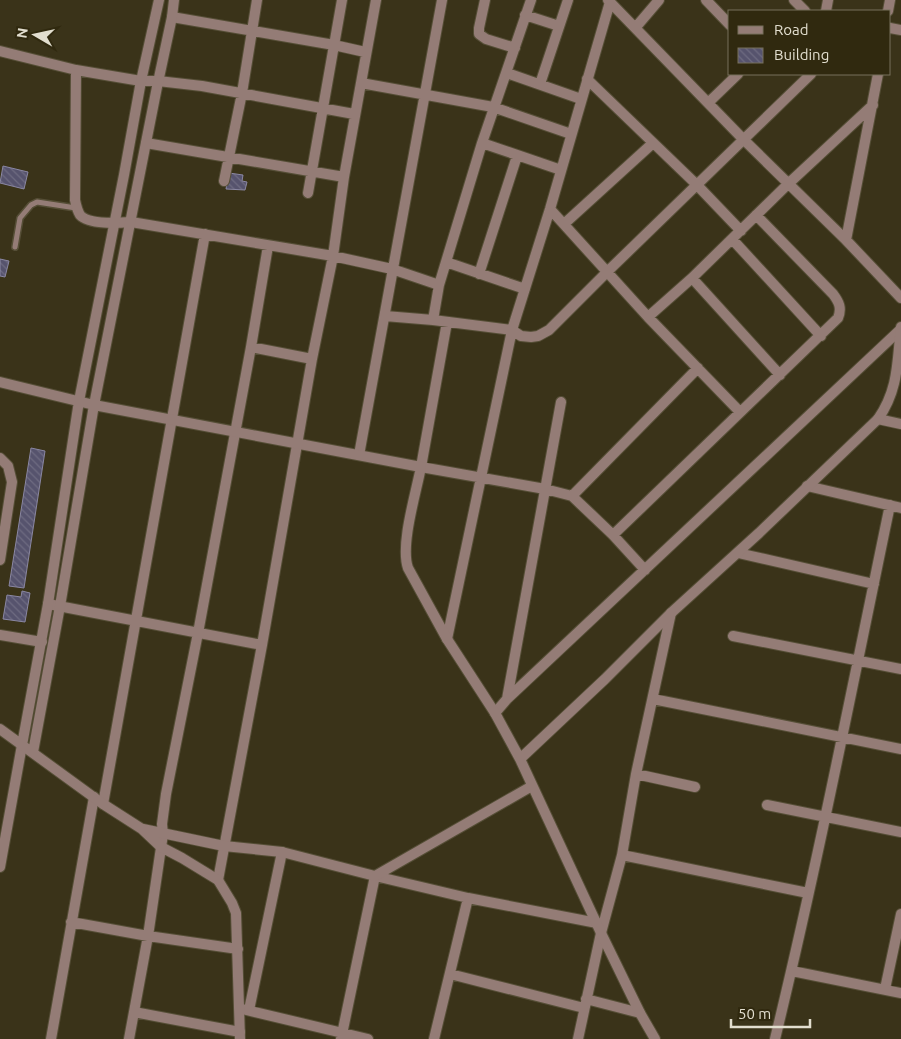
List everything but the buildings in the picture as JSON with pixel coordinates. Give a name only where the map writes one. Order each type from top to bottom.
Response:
[{"type":"street","points":[[0,867],[42,642],[79,401],[141,81],[159,0]]},
{"type":"street","points":[[33,752],[94,406],[172,18],[174,0]]},
{"type":"street","points":[[224,181],[242,94],[257,0]]},
{"type":"street","points":[[308,193],[342,0]]},
{"type":"street","points":[[218,880],[262,645],[312,359],[333,256],[354,114],[376,0]]},
{"type":"street","points":[[359,455],[442,0]]},
{"type":"street","points":[[485,0],[479,34],[515,48]]},
{"type":"street","points":[[432,320],[439,285],[493,107],[507,74],[531,0]]},
{"type":"street","points":[[540,84],[568,0]]},
{"type":"street","points":[[636,27],[659,0]]},
{"type":"street","points":[[706,0],[728,24]]},
{"type":"street","points":[[794,0],[805,10]]},
{"type":"street","points":[[447,639],[512,330],[550,209],[609,1],[901,298]]},
{"type":"street","points":[[525,15],[559,26]]},
{"type":"street","points":[[172,18],[334,45],[365,52]]},
{"type":"street","points":[[0,51],[76,70],[141,81],[158,81],[242,94],[354,114]]},
{"type":"street","points":[[76,70],[75,200],[76,208],[82,217],[89,220],[114,223],[131,222],[333,256],[392,269],[439,285]]},
{"type":"street","points":[[507,74],[581,99]]},
{"type":"street","points":[[709,102],[737,75]]},
{"type":"street","points":[[384,316],[512,330],[522,336],[531,337],[538,336],[549,330],[743,139],[811,75]]},
{"type":"street","points":[[846,240],[878,75]]},
{"type":"street","points":[[587,79],[698,185],[741,231]]},
{"type":"street","points":[[361,83],[493,107],[571,134]]},
{"type":"street","points":[[648,317],[692,278],[788,184],[873,105]]},
{"type":"street","points":[[146,143],[344,176]]},
{"type":"street","points":[[482,143],[561,170]]},
{"type":"street","points":[[564,224],[653,143]]},
{"type":"street","points":[[479,274],[517,156]]},
{"type":"street","points":[[550,209],[648,317],[740,412]]},
{"type":"street","points":[[613,535],[838,318],[839,302],[833,294],[756,215]]},
{"type":"street","points":[[103,804],[205,234]]},
{"type":"street","points":[[732,239],[821,336]]},
{"type":"street","points":[[129,1039],[148,936],[163,834],[162,824],[166,794],[198,633],[268,246]]},
{"type":"street","points":[[446,262],[525,289]]},
{"type":"street","points":[[692,278],[780,375]]},
{"type":"street","points":[[447,322],[405,559],[411,574],[447,639],[495,713],[520,759],[640,1013],[656,1039]]},
{"type":"street","points":[[520,759],[605,679],[671,613],[738,553],[878,419],[888,405],[899,366],[901,328]]},
{"type":"street","points":[[495,713],[507,699],[901,328]]},
{"type":"street","points":[[251,347],[312,359]]},
{"type":"street","points":[[572,496],[698,368]]},
{"type":"street","points":[[0,382],[94,406],[545,489],[572,496],[613,535],[645,570]]},
{"type":"street","points":[[507,699],[561,402]]},
{"type":"street","points":[[878,419],[901,424]]},
{"type":"street","points":[[0,458],[8,466],[12,482],[0,560]]},
{"type":"street","points":[[807,486],[901,508]]},
{"type":"street","points":[[775,1039],[792,971],[841,737],[860,660],[890,505]]},
{"type":"street","points":[[738,553],[874,584]]},
{"type":"street","points":[[48,604],[262,645]]},
{"type":"street","points":[[578,1039],[599,928],[622,855],[636,774],[671,613]]},
{"type":"street","points":[[0,635],[42,642]]},
{"type":"street","points":[[733,636],[901,669]]},
{"type":"street","points":[[653,699],[901,750]]},
{"type":"street","points":[[0,729],[103,804],[142,829],[161,847],[218,880],[236,913],[244,1009]]},
{"type":"street","points":[[636,774],[695,786]]},
{"type":"street","points":[[342,1036],[376,876],[532,786]]},
{"type":"street","points":[[51,1039],[94,797]]},
{"type":"street","points":[[767,805],[901,832]]},
{"type":"street","points":[[142,829],[224,846],[282,852],[599,928]]},
{"type":"street","points":[[134,1012],[240,1035],[244,1009],[282,852]]},
{"type":"street","points":[[622,855],[808,893]]},
{"type":"street","points":[[434,1039],[468,898]]},
{"type":"street","points":[[885,989],[901,914]]},
{"type":"street","points":[[71,922],[148,936],[238,949]]},
{"type":"street","points":[[792,971],[901,993]]},
{"type":"street","points":[[450,974],[585,1004],[640,1013]]},
{"type":"street","points":[[244,1009],[342,1036],[368,1039]]},
{"type":"lane","points":[[15,248],[20,218],[30,205],[37,202],[76,208]]}]
